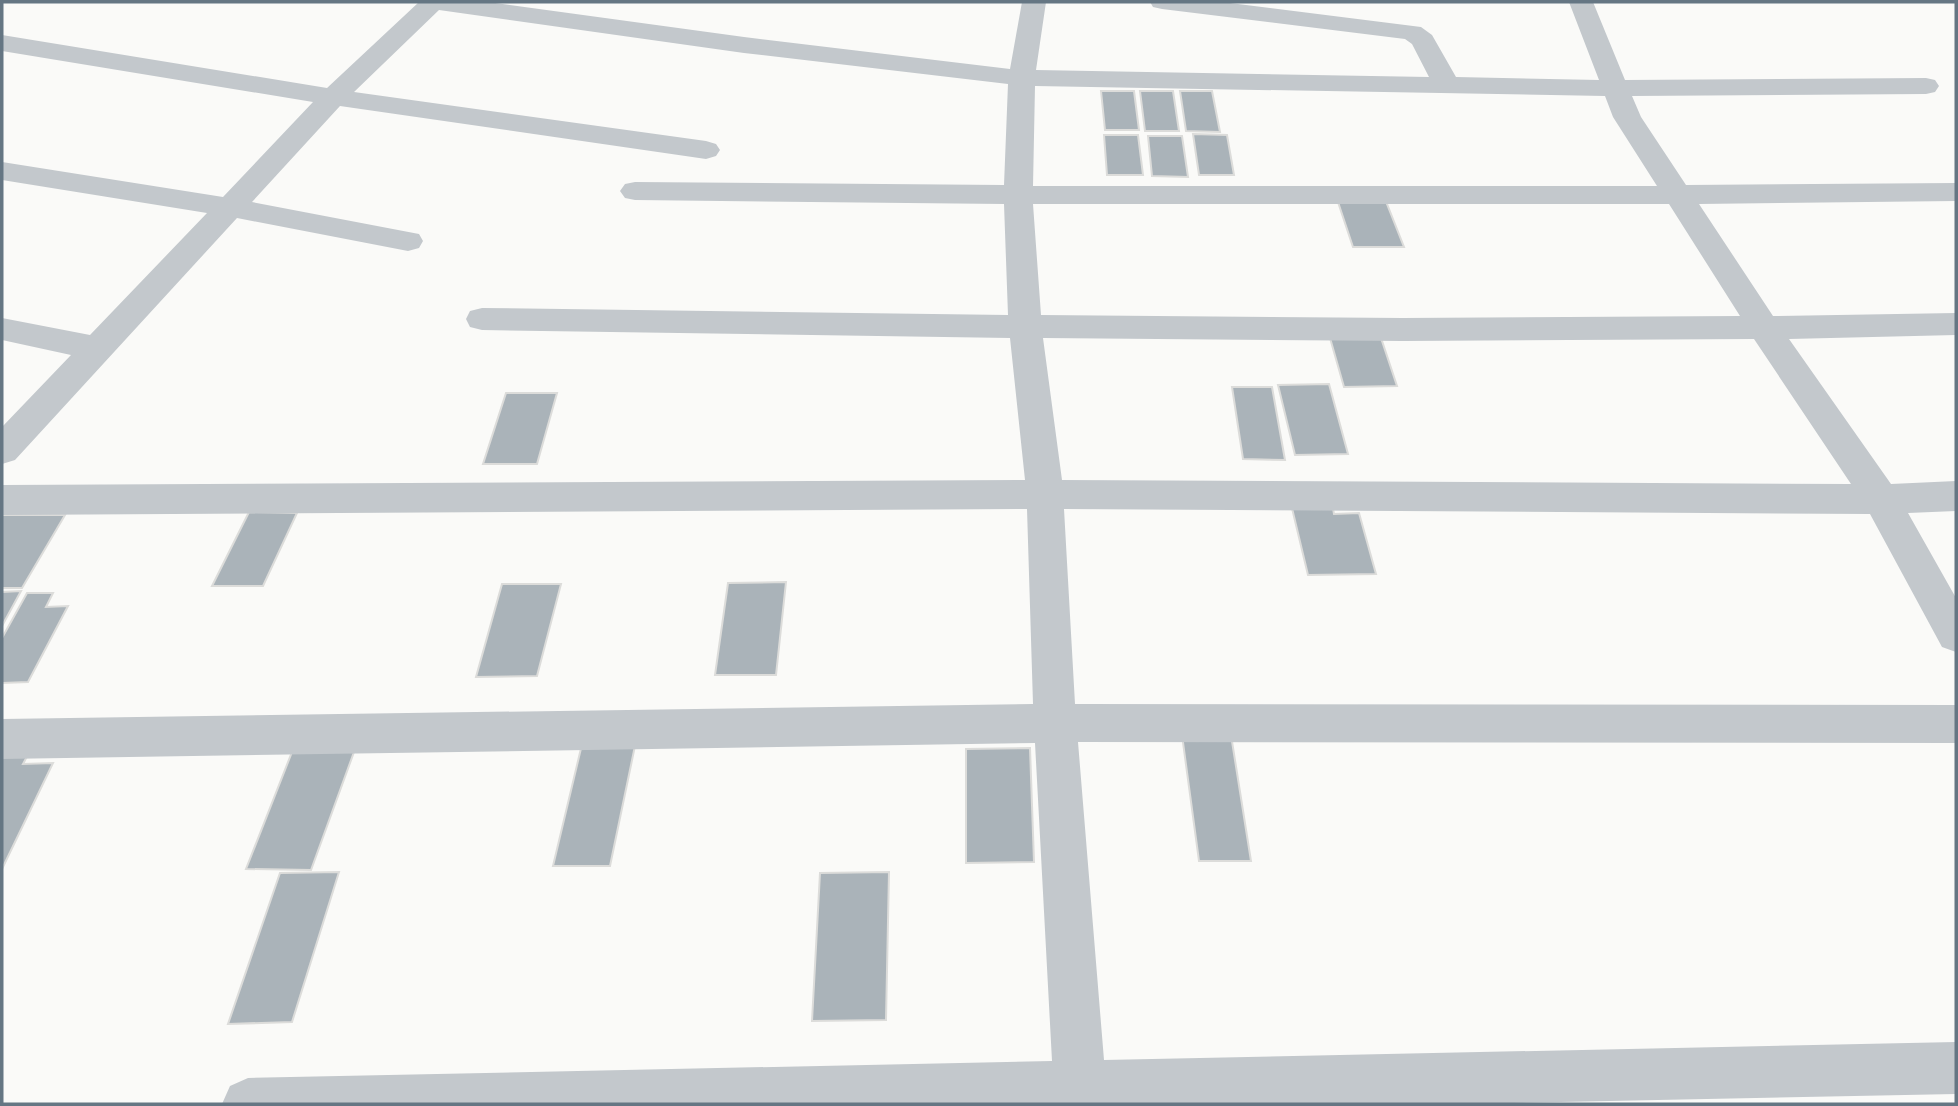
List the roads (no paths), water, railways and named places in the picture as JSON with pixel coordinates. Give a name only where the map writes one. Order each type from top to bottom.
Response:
[{"type":"street","points":[[2,450],[333,97],[434,2],[744,45],[1022,78],[1615,88],[1926,86]]},
{"type":"street","points":[[1034,2],[1022,78],[1018,196],[1025,326],[1045,494],[1055,723],[1080,1096]]},
{"type":"street","points":[[1162,2],[1412,32],[1423,40],[1447,85]]},
{"type":"street","points":[[1581,2],[1627,117],[1764,328],[1881,499],[1956,635]]},
{"type":"street","points":[[2,43],[333,97],[706,150]]},
{"type":"street","points":[[2,171],[229,208],[408,241]]},
{"type":"street","points":[[635,191],[1018,196],[1677,196],[1956,192]]},
{"type":"street","points":[[482,319],[1025,326],[1764,328],[1956,324]]},
{"type":"street","points":[[2,329],[97,348]]},
{"type":"street","points":[[2,500],[1045,494],[1881,499],[1956,496]]},
{"type":"street","points":[[2,739],[1055,723],[1956,724]]},
{"type":"street","points":[[248,1104],[1080,1096],[1956,1068]]}]
